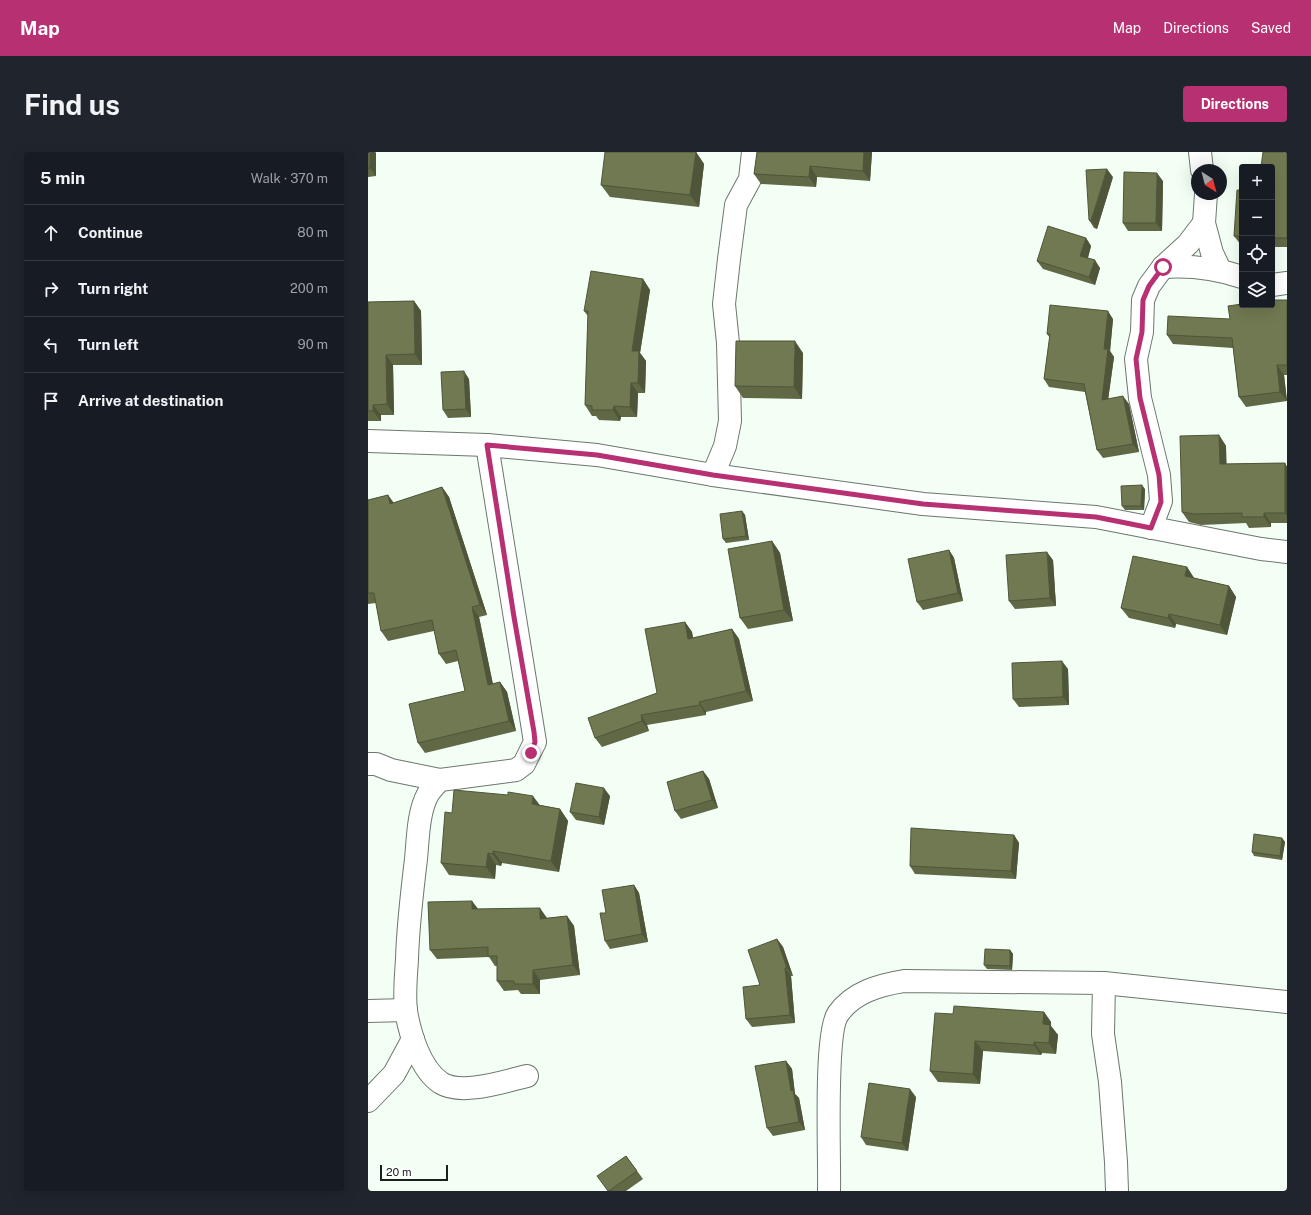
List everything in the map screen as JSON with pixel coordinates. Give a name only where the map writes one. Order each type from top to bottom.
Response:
[{"type":"street","points":[[713,475],[725,446],[730,421],[728,343],[724,304],[728,259],[736,205],[750,179],[753,152]]},
{"type":"street","points":[[1200,152],[1201,164]]},
{"type":"street","points":[[1206,200],[1204,223],[1212,253],[1220,270]]},
{"type":"street","points":[[1151,528],[1161,502],[1159,475],[1140,398],[1136,359],[1142,332],[1143,300],[1149,286],[1163,267],[1188,244],[1204,223]]},
{"type":"street","points":[[1163,267],[1197,267],[1220,270],[1239,276]]},
{"type":"street","points":[[1275,284],[1287,283]]},
{"type":"street","points":[[368,441],[487,445],[597,455],[713,475],[923,504],[1096,517],[1261,549],[1287,552]]},
{"type":"street","points":[[368,764],[376,764],[391,770],[440,780],[516,770],[524,764],[535,742],[487,445]]},
{"type":"street","points":[[440,780],[428,794],[420,820],[409,922],[406,1010],[414,1039],[421,1058],[430,1071],[442,1083],[453,1087],[471,1088],[527,1076]]},
{"type":"street","points":[[829,1191],[831,1042],[837,1015],[851,1000],[876,986],[904,981],[1104,983],[1287,1002]]},
{"type":"street","points":[[1104,983],[1103,1034],[1110,1082],[1117,1191]]},
{"type":"street","points":[[368,1011],[406,1010]]},
{"type":"street","points":[[368,1101],[394,1074],[414,1039]]},
{"type":"building","points":[[368,152],[370,152],[370,168],[368,168]]},
{"type":"building","points":[[605,152],[696,152],[690,195],[601,185]]},
{"type":"building","points":[[757,152],[864,152],[863,171],[810,166],[809,177],[754,174]]},
{"type":"building","points":[[1263,152],[1287,152],[1287,238],[1275,238],[1275,164],[1261,164]]},
{"type":"building","points":[[1107,169],[1091,221],[1089,220],[1086,170]]},
{"type":"building","points":[[1124,172],[1157,173],[1156,223],[1123,223]]},
{"type":"building","points":[[1237,190],[1239,190],[1239,236],[1234,236]]},
{"type":"building","points":[[1048,226],[1086,238],[1080,256],[1095,260],[1089,277],[1037,261]]},
{"type":"building","points":[[591,271],[643,279],[632,351],[639,351],[638,383],[631,383],[630,407],[614,406],[613,410],[592,410],[592,406],[585,405],[588,311],[584,311]]},
{"type":"building","points":[[1275,300],[1287,300],[1287,365],[1277,365],[1280,392],[1239,397],[1232,338],[1167,335],[1168,316],[1230,319],[1228,306],[1239,304],[1239,308],[1275,308]]},
{"type":"building","points":[[414,301],[415,354],[386,355],[387,404],[373,405],[373,411],[368,411],[368,302]]},
{"type":"building","points":[[1050,305],[1108,311],[1104,349],[1108,349],[1102,400],[1123,396],[1133,444],[1097,450],[1084,384],[1044,379],[1050,334],[1047,334]]},
{"type":"building","points":[[736,341],[795,341],[794,387],[735,386]]},
{"type":"building","points":[[464,371],[466,409],[443,410],[441,372]]},
{"type":"building","points":[[1219,435],[1220,464],[1285,463],[1285,513],[1264,513],[1264,517],[1242,517],[1242,513],[1194,514],[1182,512],[1180,436]]},
{"type":"building","points":[[1142,485],[1141,506],[1122,506],[1121,486]]},
{"type":"building","points":[[442,487],[480,605],[472,607],[488,685],[500,682],[509,721],[418,743],[409,704],[465,691],[456,650],[439,654],[432,620],[381,631],[374,593],[368,593],[368,500],[388,495],[390,504]]},
{"type":"building","points":[[742,511],[746,536],[723,539],[720,514]]},
{"type":"building","points":[[772,541],[784,610],[740,618],[728,549]]},
{"type":"building","points":[[949,550],[958,593],[917,602],[908,559]]},
{"type":"building","points":[[1047,552],[1050,598],[1009,601],[1006,555]]},
{"type":"building","points":[[1133,556],[1187,567],[1185,576],[1229,586],[1220,625],[1169,614],[1168,618],[1121,608]]},
{"type":"building","points":[[685,622],[688,639],[732,629],[746,691],[699,702],[700,705],[641,715],[642,721],[595,738],[588,718],[657,693],[645,629]]},
{"type":"building","points":[[1062,661],[1063,697],[1013,699],[1012,663]]},
{"type":"building","points":[[703,771],[712,800],[675,811],[667,782]]},
{"type":"building","points":[[576,783],[604,788],[599,817],[570,812]]},
{"type":"building","points":[[454,790],[508,795],[508,792],[533,796],[532,804],[560,809],[551,861],[493,851],[493,854],[488,853],[486,867],[441,863],[445,812],[452,813]]},
{"type":"building","points":[[911,828],[1014,835],[1011,871],[910,866]]},
{"type":"building","points":[[1254,834],[1282,838],[1280,856],[1252,852]]},
{"type":"building","points":[[634,885],[642,934],[605,941],[600,913],[606,913],[602,890]]},
{"type":"building","points":[[472,901],[472,909],[540,908],[540,919],[567,916],[573,965],[533,970],[533,984],[514,984],[514,981],[497,981],[497,956],[488,956],[488,947],[430,950],[428,902]]},
{"type":"building","points":[[777,939],[787,968],[785,968],[790,1015],[746,1019],[743,987],[760,985],[748,950]]},
{"type":"building","points":[[985,949],[1010,950],[1010,966],[984,965]]},
{"type":"building","points":[[954,1006],[1044,1012],[1043,1024],[1050,1025],[1049,1043],[1034,1042],[1034,1045],[975,1041],[973,1074],[930,1071],[935,1013],[953,1014]]},
{"type":"building","points":[[786,1061],[791,1091],[793,1090],[799,1122],[767,1128],[755,1066]]},
{"type":"building","points":[[869,1083],[910,1089],[902,1143],[861,1137]]},
{"type":"building","points":[[626,1156],[637,1171],[608,1191],[597,1176]]},
{"type":"route","points":[[531,753],[535,742],[534,732],[487,445],[597,455],[713,475],[875,496],[923,504],[1096,517],[1151,528],[1161,502],[1159,475],[1140,398],[1136,359],[1142,332],[1143,300],[1149,286],[1163,267]]}]
